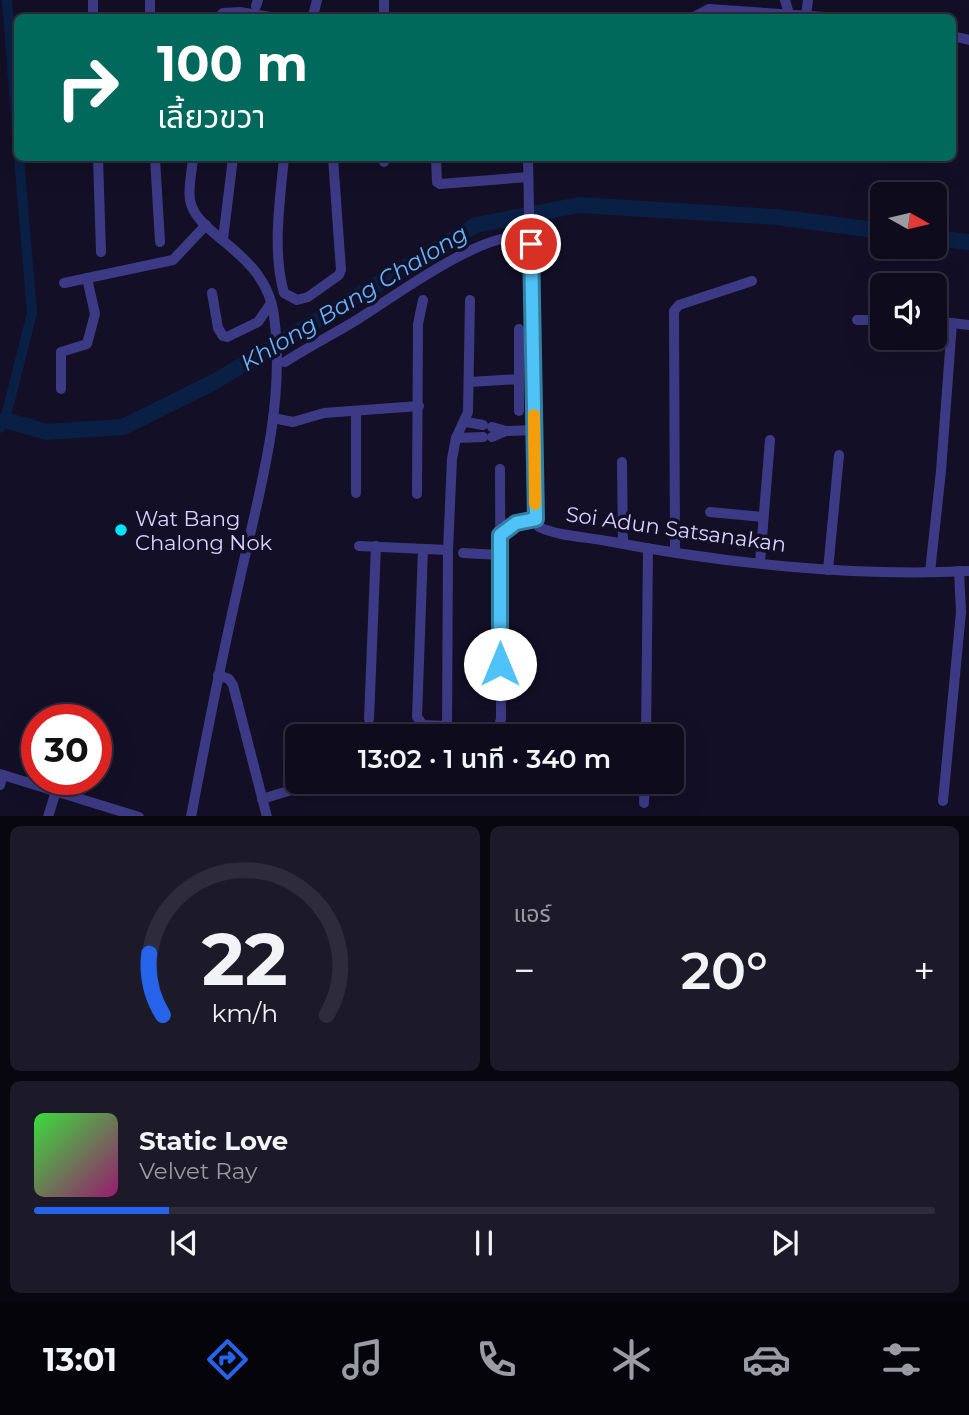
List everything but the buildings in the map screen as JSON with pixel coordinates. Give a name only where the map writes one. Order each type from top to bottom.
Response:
[{"type":"street","points":[[700,14],[709,9],[789,14],[785,0]]},
{"type":"street","points":[[222,14],[252,14]]},
{"type":"street","points":[[97,161],[101,251]]},
{"type":"street","points":[[155,161],[160,242]]},
{"type":"street","points":[[191,816],[218,675],[273,418],[275,387],[274,316],[271,303],[261,276],[193,210],[190,200],[193,161]]},
{"type":"street","points":[[223,239],[233,161]]},
{"type":"street","points":[[284,161],[279,262],[284,293],[297,300],[308,296],[341,270],[333,161]]},
{"type":"street","points":[[436,161],[440,184],[529,181]]},
{"type":"street","name":"Soi Adun Satsanakan","points":[[528,161],[536,519],[543,529],[675,552],[828,570],[964,571]]},
{"type":"street","points":[[64,283],[173,260],[206,225]]},
{"type":"street","points":[[285,362],[355,321],[422,275],[491,243],[513,236],[531,242]]},
{"type":"street","points":[[61,389],[61,352],[87,344],[95,322],[88,278]]},
{"type":"street","points":[[675,552],[674,311],[679,305],[752,281]]},
{"type":"street","points":[[212,293],[218,328],[223,336],[227,337],[258,322],[271,303]]},
{"type":"street","points":[[417,494],[418,324],[423,300]]},
{"type":"street","points":[[423,549],[417,717],[423,725],[447,726],[448,550],[452,459],[456,438],[466,422],[470,382],[470,300]]},
{"type":"street","points":[[857,320],[870,320]]},
{"type":"street","points":[[947,323],[969,325]]},
{"type":"street","points":[[930,572],[941,471],[951,323]]},
{"type":"street","points":[[519,329],[519,411]]},
{"type":"street","points":[[470,382],[519,379]]},
{"type":"street","points":[[273,418],[293,422],[324,413],[419,406]]},
{"type":"street","points":[[356,411],[356,493]]},
{"type":"street","points":[[466,422],[487,432]]},
{"type":"street","points":[[456,438],[487,432],[534,430]]},
{"type":"street","points":[[760,562],[770,440]]},
{"type":"street","points":[[828,570],[839,455]]},
{"type":"street","points":[[622,462],[623,544]]},
{"type":"street","points":[[500,469],[500,724]]},
{"type":"street","points":[[710,512],[763,517]]},
{"type":"street","points":[[500,535],[516,523],[536,519]]},
{"type":"street","points":[[359,545],[448,550]]},
{"type":"street","points":[[369,719],[376,547]]},
{"type":"street","points":[[646,724],[648,548]]},
{"type":"street","points":[[463,553],[500,555]]},
{"type":"street","points":[[943,801],[964,571]]},
{"type":"street","points":[[218,675],[229,679],[233,685],[267,816]]},
{"type":"street","points":[[1,778],[21,783]]},
{"type":"street","points":[[262,799],[285,792]]},
{"type":"street","points":[[645,794],[645,803]]},
{"type":"street","points":[[48,816],[55,795]]},
{"type":"street","points":[[66,795],[111,813],[131,816]]},
{"type":"waterway","points":[[7,0],[14,92]]},
{"type":"waterway","points":[[0,428],[5,420],[32,313],[19,161]]},
{"type":"waterway","name":"Khlong Bang Chalong","points":[[5,420],[47,432],[123,427],[214,382],[476,225],[579,205],[776,217],[870,229]]},
{"type":"waterway","name":"Khlong Bang Chalong","points":[[947,239],[969,242]]},
{"type":"slow traffic","points":[[534,415],[535,504]]},
{"type":"place","name":"Wat Bang Chalong Nok","points":[[121,530]]},
{"type":"route","points":[[500,664],[500,535],[516,523],[536,519],[531,244]]}]
